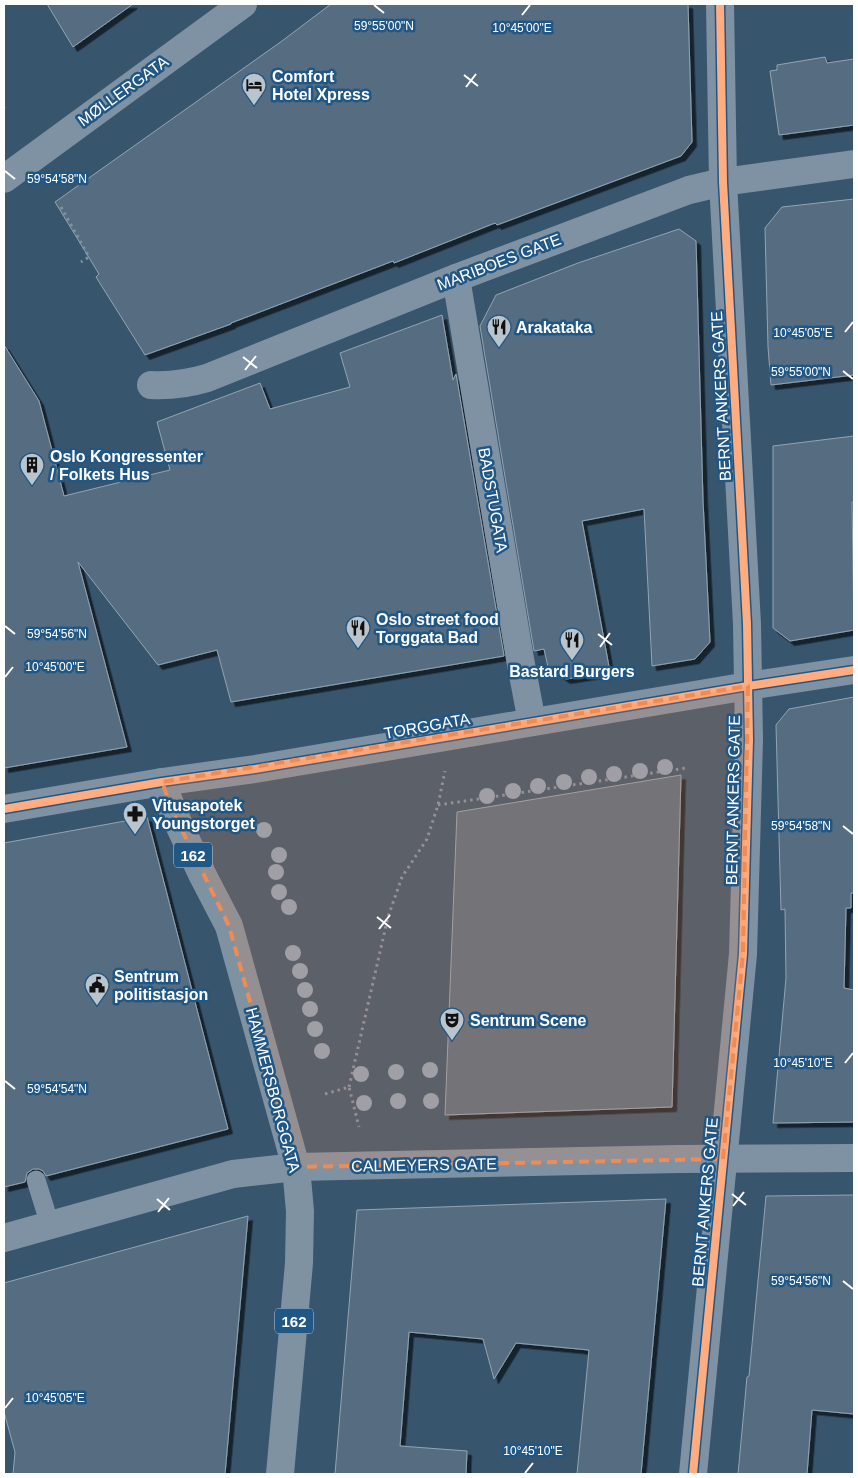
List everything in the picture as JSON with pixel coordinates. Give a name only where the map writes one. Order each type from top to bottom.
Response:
[{"type":"highway","name":"HAMMERSBORGGATA","points":[[162,782],[173,812],[197,865],[229,926],[296,1167],[300,1211],[299,1263],[280,1474]]},
{"type":"street","name":"MØLLERGATA","points":[[4,179],[243,4]]},
{"type":"street","name":"BERNT ANKERS GATE","points":[[693,1474],[743,954],[749,740],[747,624],[723,182],[720,4]]},
{"type":"street","name":"MARIBOES GATE","points":[[150,385],[170,386],[187,384],[206,378],[456,278],[689,190],[723,182],[854,164]]},
{"type":"street","name":"BADSTUGATA","points":[[456,278],[532,722]]},
{"type":"street","name":"TORGGATA","points":[[4,809],[854,670]]},
{"type":"street","name":"CALMEYERS GATE","points":[[4,1238],[233,1174],[296,1167],[723,1158],[854,1158]]},
{"type":"lane","points":[[36,1180],[50,1225]]},
{"type":"path","points":[[61,207],[89,257],[81,262]]},
{"type":"path","points":[[359,1127],[349,1087],[388,917],[402,876],[427,839],[438,805],[447,763]]},
{"type":"path","points":[[438,805],[686,768]]},
{"type":"path","points":[[325,1094],[349,1087]]},
{"type":"highlighted area","points":[[748,686],[743,954],[723,1159],[296,1167],[229,926],[173,812],[162,782]]},
{"type":"building","points":[[47,4],[133,4],[73,47]]},
{"type":"building","points":[[331,4],[688,4],[692,142],[681,156],[497,225],[495,223],[394,263],[393,261],[145,355],[96,277],[99,274],[55,202],[282,41]]},
{"type":"building","points":[[825,57],[827,63],[854,59],[854,125],[779,135],[770,71],[777,70],[777,65]]},
{"type":"building","points":[[854,199],[854,375],[771,385],[768,347],[765,228],[782,207]]},
{"type":"building","points":[[679,229],[696,241],[703,501],[710,642],[695,659],[652,666],[644,509],[582,521],[610,672],[566,679],[548,667],[544,649],[534,651],[480,326],[496,295],[578,263]]},
{"type":"building","points":[[442,315],[453,380],[456,374],[504,656],[231,702],[217,650],[158,665],[78,562],[127,747],[4,768],[4,345],[39,401],[64,496],[170,470],[157,422],[260,383],[270,409],[350,387],[340,353]]},
{"type":"building","points":[[854,436],[854,502],[852,502],[854,630],[790,641],[773,628],[773,446]]},
{"type":"building","points":[[854,697],[854,893],[851,893],[851,908],[846,908],[844,988],[854,990],[854,1122],[773,1123],[786,978],[785,909],[781,910],[776,725],[789,709]]},
{"type":"building","points":[[681,775],[672,1107],[445,1115],[457,812]]},
{"type":"building","points":[[147,817],[228,1129],[46,1176],[43,1171],[33,1169],[27,1173],[25,1182],[4,1187],[4,843]]},
{"type":"building","points":[[854,1195],[854,1414],[812,1410],[807,1474],[738,1474],[766,1196]]},
{"type":"building","points":[[666,1199],[641,1474],[577,1474],[589,1350],[516,1343],[494,1379],[483,1339],[409,1332],[400,1446],[467,1451],[466,1474],[335,1474],[357,1210]]},
{"type":"building","points":[[248,1216],[225,1474],[13,1474],[15,1452],[4,1412],[4,1283]]},
{"type":"cycle path","points":[[693,1474],[743,954],[749,740],[747,624],[723,182],[720,4]]},
{"type":"cycle path","points":[[4,809],[854,670]]},
{"type":"place","name":"Comfort Hotel Xpress","points":[[254,106]]},
{"type":"place","name":"Arakataka","points":[[499,348]]},
{"type":"place","name":"Oslo Kongressenter / Folkets Hus","points":[[32,486]]},
{"type":"place","name":"Oslo street food Torggata Bad","points":[[358,649]]},
{"type":"place","name":"Bastard Burgers","points":[[572,661]]},
{"type":"place","name":"Vitusapotek Youngstorget","points":[[135,835]]},
{"type":"place","name":"Sentrum politistasjon","points":[[97,1006]]},
{"type":"place","name":"Sentrum Scene","points":[[452,1041]]}]
